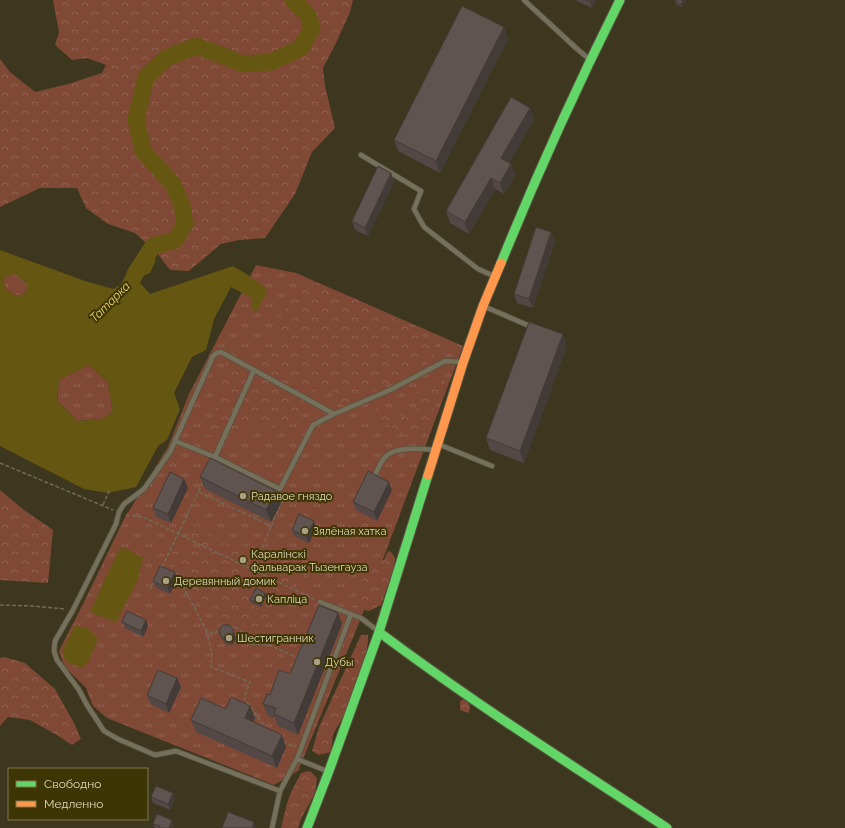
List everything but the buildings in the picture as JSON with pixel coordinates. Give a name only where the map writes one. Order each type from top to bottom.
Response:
[{"type":"street","points":[[307,828],[379,632],[463,363],[484,306],[530,192],[590,60],[620,0]]},
{"type":"street","points":[[379,632],[416,660],[487,709],[667,828]]},
{"type":"lane","points":[[524,0],[590,60]]},
{"type":"lane","points":[[361,154],[421,191],[414,209],[424,227],[478,269],[495,277]]},
{"type":"lane","points":[[484,306],[532,327]]},
{"type":"lane","points":[[280,791],[176,751],[155,755],[118,739],[104,731],[79,690],[57,660],[54,651],[55,641],[116,524],[119,512],[124,504],[144,489],[170,452],[213,356],[216,353],[221,352],[334,414]]},
{"type":"lane","points":[[175,441],[215,457],[280,488],[313,425],[334,414],[390,390],[445,360],[463,363]]},
{"type":"lane","points":[[215,457],[254,370]]},
{"type":"lane","points":[[375,475],[383,460],[392,452],[399,450],[437,447],[492,466]]},
{"type":"lane","points":[[320,602],[361,618],[379,632]]},
{"type":"lane","points":[[272,828],[280,791],[297,759],[351,614]]},
{"type":"lane","points":[[297,759],[329,771]]},
{"type":"path","points":[[0,464],[126,515],[143,518],[320,602]]},
{"type":"path","points":[[162,567],[204,480]]},
{"type":"path","points":[[254,570],[282,502],[277,497],[280,488]]},
{"type":"path","points":[[102,505],[110,489]]},
{"type":"path","points":[[198,492],[271,526]]},
{"type":"path","points":[[174,572],[180,575],[182,584],[206,630],[212,653],[211,667],[250,682],[244,698],[268,731]]},
{"type":"path","points":[[150,590],[156,578]]},
{"type":"path","points":[[0,605],[32,606],[72,610]]},
{"type":"path","points":[[229,626],[238,628],[244,633],[249,644],[269,645],[303,661]]},
{"type":"path","points":[[206,630],[215,634],[217,631],[223,629]]},
{"type":"path","points":[[280,739],[292,746],[297,759]]},
{"type":"green space","points":[[53,0],[353,0],[350,12],[323,68],[325,86],[335,128],[312,152],[295,194],[265,238],[239,240],[221,244],[189,271],[170,270],[157,253],[135,233],[108,224],[86,208],[77,188],[40,188],[0,207],[0,59],[10,72],[35,92],[68,84],[102,73],[106,65],[87,58],[72,60],[55,45],[59,32]]},
{"type":"green space","name":"Каралінскі фальварак Тызенгауза","points":[[256,265],[296,273],[463,346],[361,618],[298,771],[274,785],[107,718],[93,706],[86,688],[64,666],[59,651],[126,515],[168,447],[189,394]]},
{"type":"green space","points":[[14,273],[28,283],[26,293],[17,296],[6,290],[3,278]]},
{"type":"green space","points":[[300,279],[354,298],[399,321],[436,344],[432,362],[344,406],[338,401],[325,383],[312,394],[297,415],[264,432],[253,422],[233,441],[207,435],[221,391],[215,378],[227,362],[265,361],[280,339],[273,326],[288,303]]},
{"type":"green space","points":[[89,365],[108,382],[113,412],[101,419],[77,421],[57,401],[59,379]]},
{"type":"green space","points":[[444,374],[445,383],[418,443],[366,412],[381,407],[412,420],[419,406],[411,397]]},
{"type":"green space","points":[[0,490],[24,510],[53,530],[48,583],[0,580]]},
{"type":"green space","points":[[197,526],[214,539],[225,544],[240,544],[253,552],[267,549],[269,543],[274,542],[298,550],[307,555],[309,563],[303,576],[290,588],[285,596],[278,596],[272,587],[252,588],[249,602],[257,608],[270,613],[264,627],[252,629],[226,619],[215,612],[195,590],[187,584],[182,572],[170,563],[173,553],[167,544],[171,540],[188,549],[199,550],[201,546],[198,541],[189,536],[191,528]]},
{"type":"green space","points":[[388,551],[391,552],[395,558],[394,568],[381,605],[369,611],[351,607],[372,560],[384,560]]},
{"type":"green space","points":[[361,635],[368,635],[368,642],[364,662],[347,711],[333,734],[331,752],[319,755],[312,751],[319,727]]},
{"type":"green space","points":[[4,657],[25,663],[55,689],[81,739],[72,745],[30,720],[8,717],[0,726],[0,658]]},
{"type":"green space","points":[[464,699],[469,703],[470,709],[468,713],[460,710],[460,701]]},
{"type":"green space","points":[[310,771],[317,778],[315,793],[301,819],[298,828],[281,828],[291,792],[301,773]]},
{"type":"water","points":[[0,250],[85,281],[113,289],[121,285],[130,266],[143,252],[156,260],[150,273],[143,276],[140,283],[150,294],[233,266],[268,290],[256,312],[251,308],[252,298],[231,287],[214,319],[206,350],[192,357],[174,393],[180,409],[167,440],[158,446],[136,487],[108,493],[84,489],[0,446]],"holes":[[[14,273],[27,283],[26,293],[17,296],[6,290],[3,279]],[[89,365],[108,382],[113,412],[101,419],[77,421],[57,401],[59,380]]]},
{"type":"water","points":[[125,548],[143,558],[138,580],[116,622],[92,613],[92,607],[119,549]]},
{"type":"water","points":[[75,625],[87,628],[98,638],[88,663],[82,668],[66,662],[62,651]]},
{"type":"waterway","name":"Татарка","points":[[135,274],[153,246],[175,240],[185,224],[182,205],[173,184],[143,151],[136,119],[146,77],[166,58],[196,46],[242,64],[271,62],[301,48],[312,28],[308,15],[293,0]]},
{"type":"traffic: fast","points":[[501,263],[558,130],[620,0]]},
{"type":"traffic: fast","points":[[307,828],[379,632],[428,475]]},
{"type":"traffic: fast","points":[[379,632],[485,708],[667,828]]},
{"type":"traffic: slow","points":[[428,475],[463,363],[483,306],[501,263]]},
{"type":"place","name":"Радавое гняздо","points":[[243,496]]},
{"type":"place","name":"Зялёная хатка","points":[[305,531]]},
{"type":"place","name":"Каралінскі фальварак Тызенгауза","points":[[243,560]]},
{"type":"place","name":"Деревянный домик","points":[[166,581]]},
{"type":"place","name":"Капліца","points":[[259,599]]},
{"type":"place","name":"Шестигранник","points":[[229,638]]},
{"type":"place","name":"Дубы","points":[[317,662]]}]
